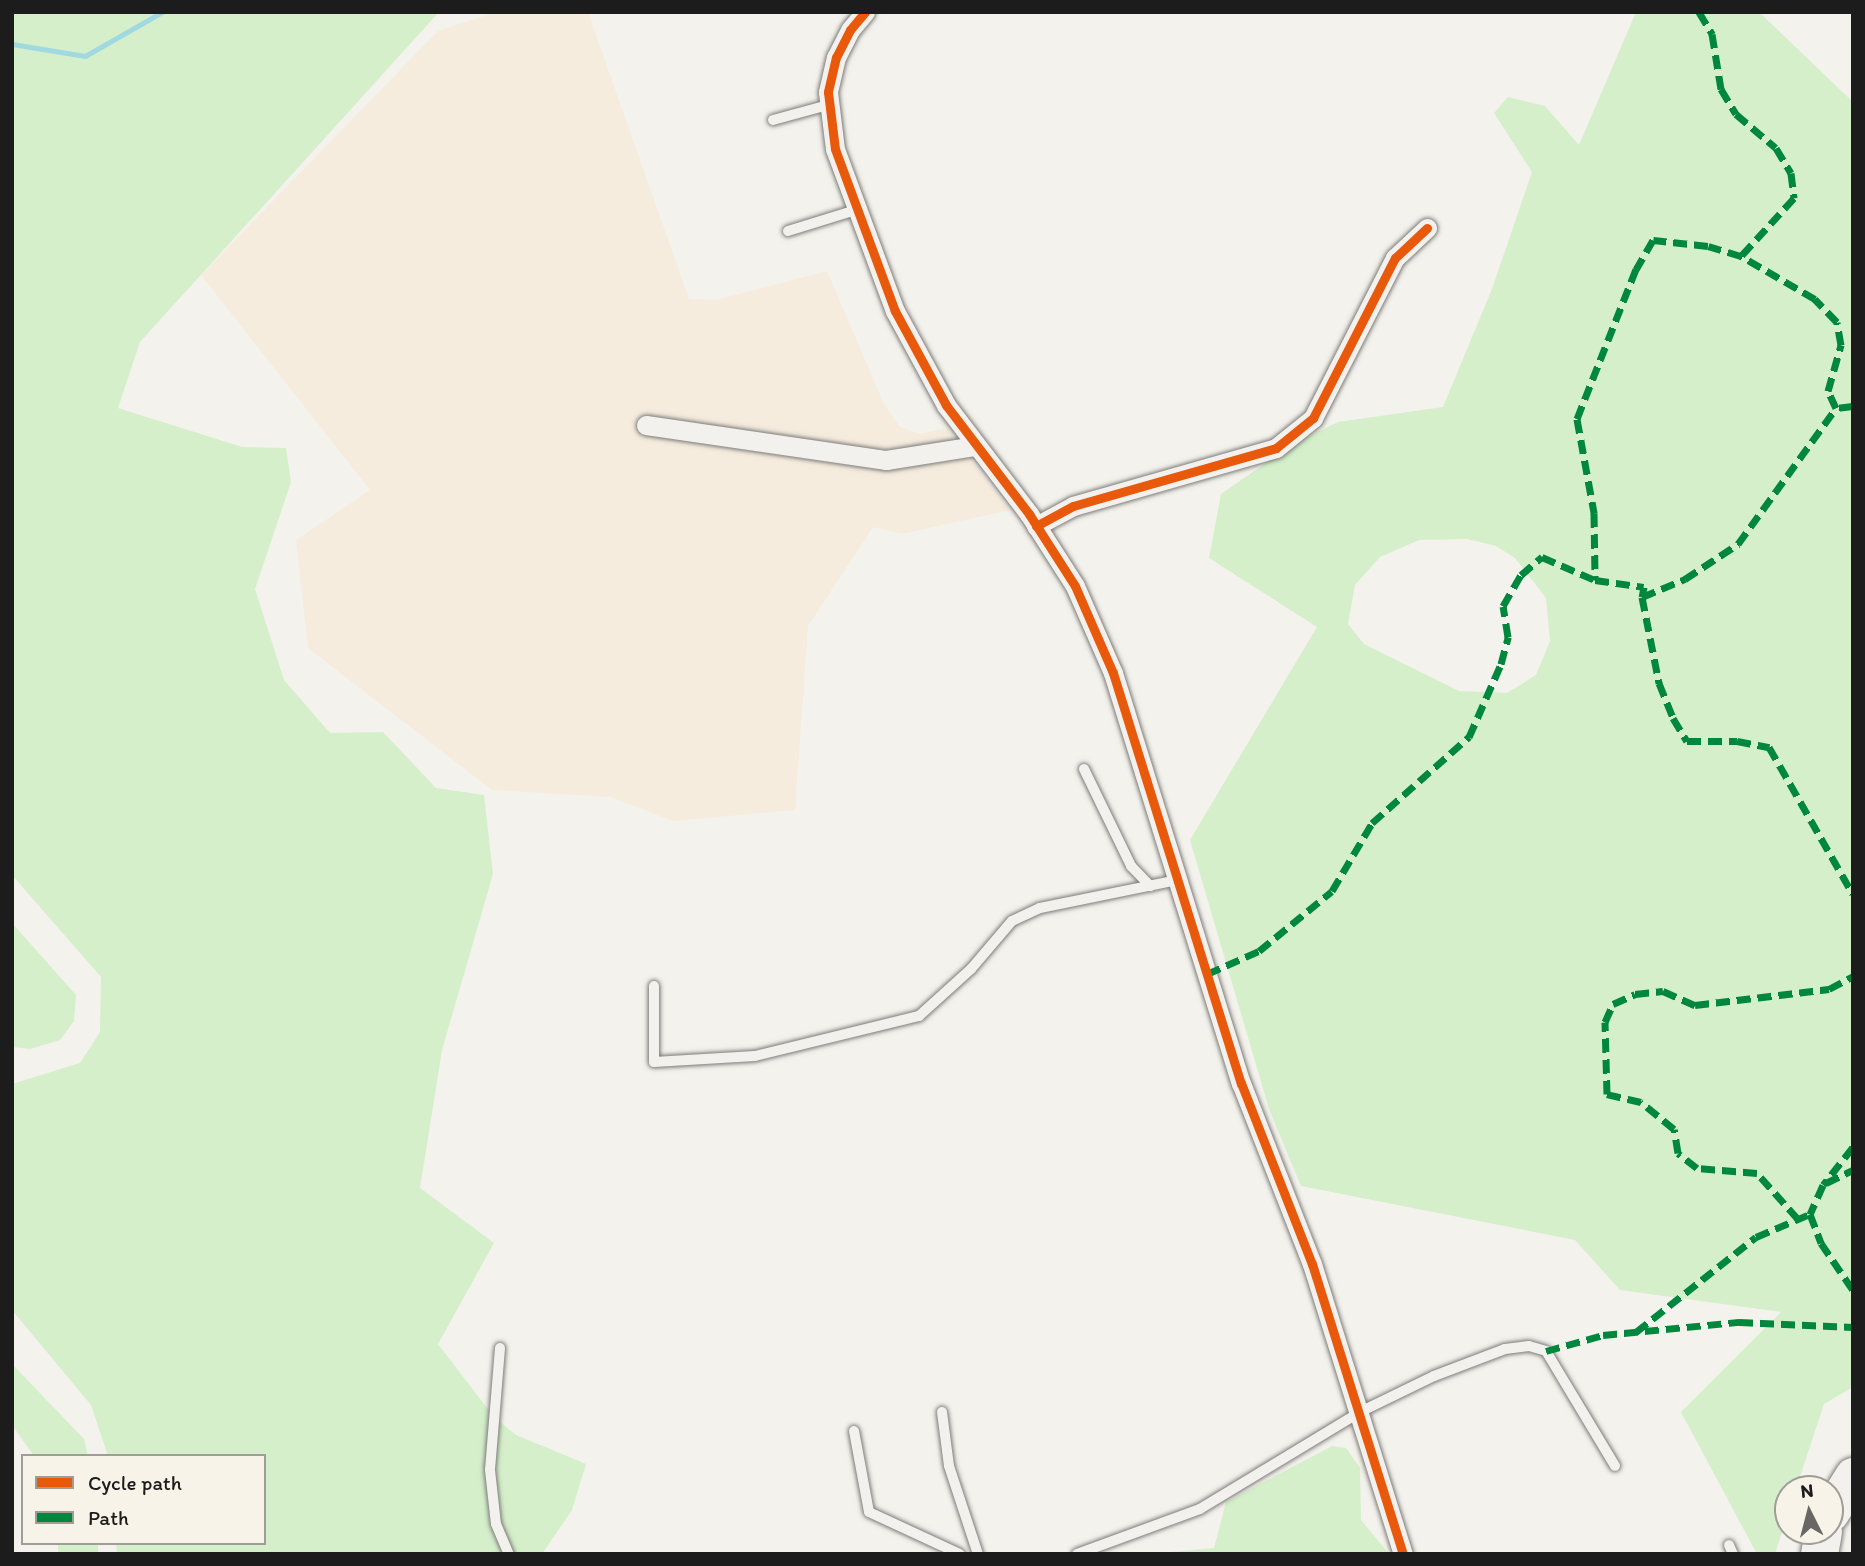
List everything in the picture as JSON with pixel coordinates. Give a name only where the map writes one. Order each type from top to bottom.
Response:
[{"type":"street","points":[[865,12],[850,30],[836,57],[828,105],[835,149],[856,210],[895,311],[946,405],[974,446],[1037,526],[1074,586],[1113,673],[1241,1083],[1312,1264],[1362,1411],[1403,1554]]},
{"type":"street","points":[[1037,526],[1073,506],[1276,448],[1313,418],[1395,258],[1427,228]]},
{"type":"street","points":[[646,425],[886,460],[974,446]]},
{"type":"lane","points":[[774,120],[828,105]]},
{"type":"lane","points":[[788,231],[856,210]]},
{"type":"lane","points":[[1084,769],[1131,866],[1150,886]]},
{"type":"lane","points":[[654,986],[653,1062],[755,1056],[919,1016],[971,969],[1012,920],[1040,908],[1178,880]]},
{"type":"lane","points":[[1077,1554],[1200,1508],[1362,1411],[1479,1357],[1529,1346],[1545,1351],[1615,1466]]},
{"type":"lane","points":[[500,1348],[490,1470],[496,1524],[509,1554]]},
{"type":"lane","points":[[942,1412],[949,1466],[978,1554]]},
{"type":"lane","points":[[854,1431],[869,1512],[960,1554]]},
{"type":"shaded area","points":[[496,12],[588,12],[689,299],[716,300],[827,271],[884,404],[900,427],[920,434],[947,428],[1010,510],[902,534],[873,527],[808,626],[795,810],[673,821],[611,797],[492,790],[308,648],[296,540],[370,490],[201,275],[438,31]]},
{"type":"green space","points":[[12,12],[439,12],[140,342],[118,408],[242,447],[286,448],[291,482],[255,589],[284,680],[330,733],[383,732],[436,788],[484,795],[493,874],[442,1050],[420,1188],[494,1243],[438,1344],[494,1417],[516,1435],[586,1464],[572,1510],[542,1554],[117,1554],[116,1545],[266,1545],[266,1454],[107,1454],[91,1405],[12,1310],[12,1084],[80,1063],[100,1032],[101,977],[12,875]]},
{"type":"green space","points":[[1636,12],[1759,12],[1853,102],[1853,1387],[1824,1404],[1801,1475],[1774,1475],[1774,1545],[1778,1545],[1775,1554],[1757,1554],[1681,1412],[1781,1312],[1620,1290],[1575,1240],[1301,1186],[1269,1109],[1190,840],[1317,627],[1209,558],[1221,494],[1295,443],[1338,422],[1443,407],[1492,289],[1532,172],[1494,113],[1508,97],[1545,106],[1579,145]],"holes":[[[1467,539],[1496,546],[1515,558],[1546,598],[1550,641],[1536,675],[1507,693],[1459,691],[1364,644],[1348,624],[1355,585],[1380,557],[1419,540]]]},
{"type":"green space","points":[[12,923],[76,995],[74,1021],[60,1040],[30,1049],[12,1047]]},
{"type":"green space","points":[[12,1364],[84,1439],[88,1454],[33,1454],[12,1425]]},
{"type":"green space","points":[[1332,1446],[1346,1448],[1360,1468],[1361,1520],[1389,1554],[1150,1554],[1214,1548],[1226,1502]]},
{"type":"green space","points":[[58,1545],[98,1545],[98,1554],[58,1554]]},
{"type":"waterway","points":[[12,44],[85,56],[162,12]]},
{"type":"marked path","points":[[1699,12],[1712,34],[1721,89],[1736,114],[1776,148],[1791,173],[1794,198],[1741,256]]},
{"type":"marked path","points":[[1853,406],[1836,408],[1828,391],[1841,345],[1837,322],[1815,299],[1741,256],[1708,246],[1653,240],[1636,269],[1577,419],[1594,513],[1595,580],[1644,587],[1642,597],[1659,683],[1673,718],[1687,741],[1737,741],[1769,747],[1853,894]]},
{"type":"marked path","points":[[1642,597],[1685,579],[1738,544],[1836,408]]},
{"type":"marked path","points":[[1207,974],[1259,951],[1332,891],[1372,823],[1469,737],[1501,664],[1508,637],[1503,606],[1521,575],[1542,557],[1595,580]]},
{"type":"marked path","points":[[1798,1219],[1757,1173],[1697,1168],[1678,1153],[1674,1129],[1641,1102],[1607,1094],[1605,1022],[1613,1004],[1635,994],[1663,991],[1695,1005],[1829,989],[1853,976]]},
{"type":"marked path","points":[[1853,1147],[1823,1185],[1810,1214],[1821,1243],[1853,1290]]},
{"type":"marked path","points":[[1826,1183],[1853,1170]]},
{"type":"marked path","points":[[1636,1332],[1756,1237],[1810,1214]]},
{"type":"marked path","points":[[1546,1351],[1603,1335],[1739,1322],[1853,1327]]},
{"type":"cycle path","points":[[865,12],[850,30],[836,57],[828,92],[835,149],[895,311],[946,405],[1029,514],[1075,586],[1113,673],[1241,1083],[1312,1264],[1403,1554]]},
{"type":"cycle path","points":[[1036,526],[1073,506],[1276,448],[1313,418],[1395,258],[1427,228]]}]
